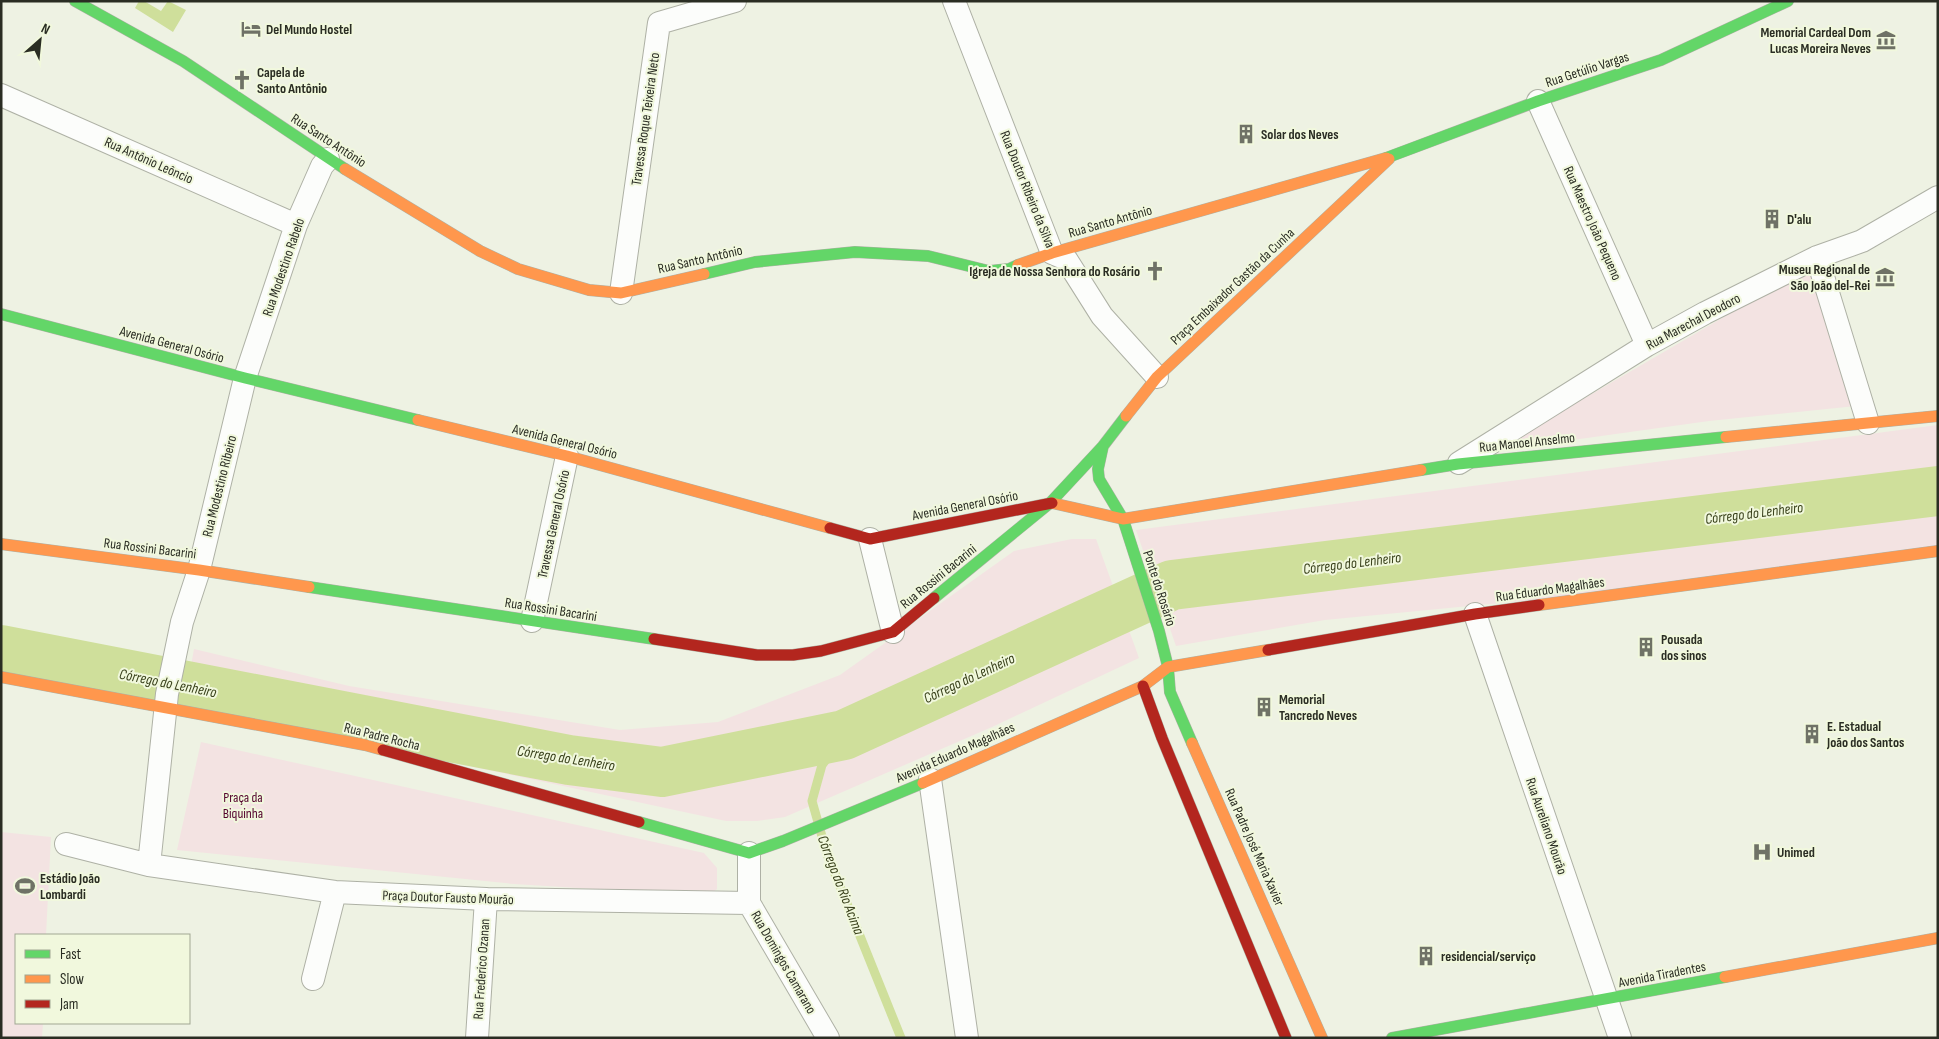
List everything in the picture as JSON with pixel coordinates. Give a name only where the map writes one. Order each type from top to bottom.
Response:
[{"type":"main road","name":"Rua Santo Antônio","points":[[75,1],[182,61],[328,159],[473,246],[511,266],[589,290],[621,293],[755,262],[855,252],[928,256],[989,271],[1009,269],[1052,253],[1392,156]]},
{"type":"main road","name":"Rua Getúlio Vargas","points":[[1392,156],[1538,101],[1661,60],[1787,1]]},
{"type":"main road","name":"Praça Embaixador Gastão da Cunha","points":[[1103,446],[1157,377],[1392,156]]},
{"type":"main road","name":"Avenida General Osório","points":[[1,314],[245,378],[567,456],[870,539],[1050,504],[1122,519]]},
{"type":"main road","name":"Rua Manoel Anselmo","points":[[1122,519],[1458,464],[1938,416]]},
{"type":"main road","name":"Rua Rossini Bacarini","points":[[1,544],[199,570],[757,655],[793,655],[821,651],[893,632],[1050,504],[1103,446]]},
{"type":"main road","name":"Ponte do Rosário","points":[[1103,446],[1098,470],[1099,479],[1122,519],[1159,631],[1168,667]]},
{"type":"main road","name":"Rua Eduardo Magalhães","points":[[1168,667],[1475,614],[1938,550]]},
{"type":"main road","name":"Avenida Eduardo Magalhães","points":[[749,853],[784,841],[884,800],[1144,686],[1168,667]]},
{"type":"main road","name":"Rua Padre José Maria Xavier","points":[[1168,667],[1170,692],[1322,1038]]},
{"type":"main road","name":"Rua Padre Rocha","points":[[1,677],[166,701],[365,745],[749,853]]},
{"type":"main road","points":[[1144,686],[1162,738],[1286,1038]]},
{"type":"main road","name":"Avenida Tiradentes","points":[[1392,1038],[1938,938]]},
{"type":"street","name":"Travessa Roque Teixeira Neto","points":[[621,293],[659,23],[735,1]]},
{"type":"street","name":"Rua Doutor Ribeiro da Silva","points":[[954,1],[1052,253],[1066,259],[1102,316],[1157,377]]},
{"type":"street","name":"Rua Antônio Leôncio","points":[[1,95],[296,225]]},
{"type":"street","name":"Rua Maestro João Pequeno","points":[[1538,101],[1647,345]]},
{"type":"street","name":"Rua Modestino Rabelo","points":[[245,378],[296,225],[322,166],[328,159]]},
{"type":"street","name":"Rua Marechal Deodoro","points":[[1458,464],[1647,345],[1705,313],[1817,257],[1862,240],[1938,197]]},
{"type":"street","points":[[1817,257],[1868,423]]},
{"type":"street","name":"Rua Modestino Ribeiro","points":[[166,701],[182,622],[199,570],[245,378]]},
{"type":"street","name":"Travessa General Osório","points":[[532,621],[567,456]]},
{"type":"street","points":[[870,539],[893,632]]},
{"type":"street","name":"Rua Aureliano Mourão","points":[[1475,614],[1620,1038]]},
{"type":"street","points":[[149,865],[166,701]]},
{"type":"street","points":[[930,779],[967,1038]]},
{"type":"street","name":"Praça Doutor Fausto Mourão","points":[[66,844],[149,865],[335,892],[486,900],[749,904]]},
{"type":"street","name":"Rua Domingos Camarano","points":[[749,853],[749,904],[828,1038]]},
{"type":"street","points":[[313,979],[335,892]]},
{"type":"street","name":"Rua Frederico Ozanan","points":[[477,1038],[486,900]]},
{"type":"green space","points":[[1813,265],[1856,406],[1709,421],[1494,451]]},
{"type":"green space","points":[[1938,425],[1938,549],[1542,599],[1325,620],[1176,646],[1136,530]]},
{"type":"green space","points":[[1072,539],[1096,539],[1139,658],[992,727],[785,817],[757,821],[726,821],[184,705],[194,649],[349,686],[620,730],[718,722],[840,675],[1014,551]]},
{"type":"green space","name":"Praça da Biquinha","points":[[201,742],[704,853],[717,868],[717,889],[707,896],[514,884],[177,850]]},
{"type":"green space","name":"Estádio João Lombardi","points":[[1,832],[51,837],[46,934],[15,934],[15,1024],[43,1024],[42,1038],[1,1038]]},
{"type":"shaded area","points":[[139,1],[144,1],[161,11],[168,1],[186,10],[173,32],[135,8]]},
{"type":"waterway","name":"Córrego do Lenheiro","points":[[1,650],[569,760],[662,772],[844,735],[1172,585],[1938,491]]},
{"type":"waterway","name":"Córrego do Rio Acima","points":[[844,735],[822,765],[812,801],[827,854],[901,1038]]},
{"type":"traffic: fast","points":[[75,1],[183,61],[345,169]]},
{"type":"traffic: fast","points":[[1386,158],[1538,101],[1661,60],[1788,1]]},
{"type":"traffic: fast","points":[[704,274],[755,262],[855,252],[928,256],[989,271],[1009,269],[1018,265]]},
{"type":"traffic: fast","points":[[1,314],[245,378],[418,420]]},
{"type":"traffic: fast","points":[[934,598],[1050,503],[1103,446],[1126,416]]},
{"type":"traffic: fast","points":[[1421,470],[1458,464],[1726,437]]},
{"type":"traffic: fast","points":[[1103,446],[1098,469],[1099,479],[1123,519],[1159,631],[1168,667],[1170,692],[1192,743]]},
{"type":"traffic: fast","points":[[309,587],[654,639]]},
{"type":"traffic: fast","points":[[639,822],[749,853],[783,841],[923,783]]},
{"type":"traffic: fast","points":[[1392,1038],[1725,977]]},
{"type":"traffic: slow","points":[[1018,265],[1052,253],[1386,158]]},
{"type":"traffic: slow","points":[[1126,416],[1157,377],[1389,159]]},
{"type":"traffic: slow","points":[[345,169],[480,251],[518,269],[589,290],[621,293],[704,274]]},
{"type":"traffic: slow","points":[[1726,437],[1938,416]]},
{"type":"traffic: slow","points":[[418,420],[567,456],[830,528]]},
{"type":"traffic: slow","points":[[1052,503],[1123,519],[1421,470]]},
{"type":"traffic: slow","points":[[1,544],[199,570],[309,587]]},
{"type":"traffic: slow","points":[[1539,605],[1938,551]]},
{"type":"traffic: slow","points":[[923,783],[1143,686],[1168,667],[1268,650]]},
{"type":"traffic: slow","points":[[1,677],[365,745],[383,750]]},
{"type":"traffic: slow","points":[[1192,743],[1322,1038]]},
{"type":"traffic: slow","points":[[1725,977],[1938,938]]},
{"type":"traffic: jam","points":[[830,528],[870,539],[1052,503]]},
{"type":"traffic: jam","points":[[654,639],[757,655],[793,655],[821,651],[893,632],[934,598]]},
{"type":"traffic: jam","points":[[1268,650],[1475,614],[1539,605]]},
{"type":"traffic: jam","points":[[1143,686],[1162,738],[1286,1038]]},
{"type":"traffic: jam","points":[[383,750],[639,822]]},
{"type":"place","name":"Del Mundo Hostel","points":[[251,29]]},
{"type":"place","name":"Memorial Cardeal Dom Lucas Moreira Neves","points":[[1886,40]]},
{"type":"place","name":"Capela de Santo Antônio","points":[[242,80]]},
{"type":"place","name":"Solar dos Neves","points":[[1246,134]]},
{"type":"place","name":"D'alu","points":[[1772,219]]},
{"type":"place","name":"Igreja de Nossa Senhora do Rosário","points":[[1155,271]]},
{"type":"place","name":"Museu Regional de São João del-Rei","points":[[1885,277]]},
{"type":"place","name":"Pousada dos sinos","points":[[1646,647]]},
{"type":"place","name":"Memorial Tancredo Neves","points":[[1264,707]]},
{"type":"place","name":"E. Estadual João dos Santos","points":[[1812,734]]},
{"type":"place","name":"Unimed","points":[[1762,852]]},
{"type":"place","name":"Estádio João Lombardi","points":[[25,886]]},
{"type":"place","name":"residencial/serviço","points":[[1426,956]]}]
